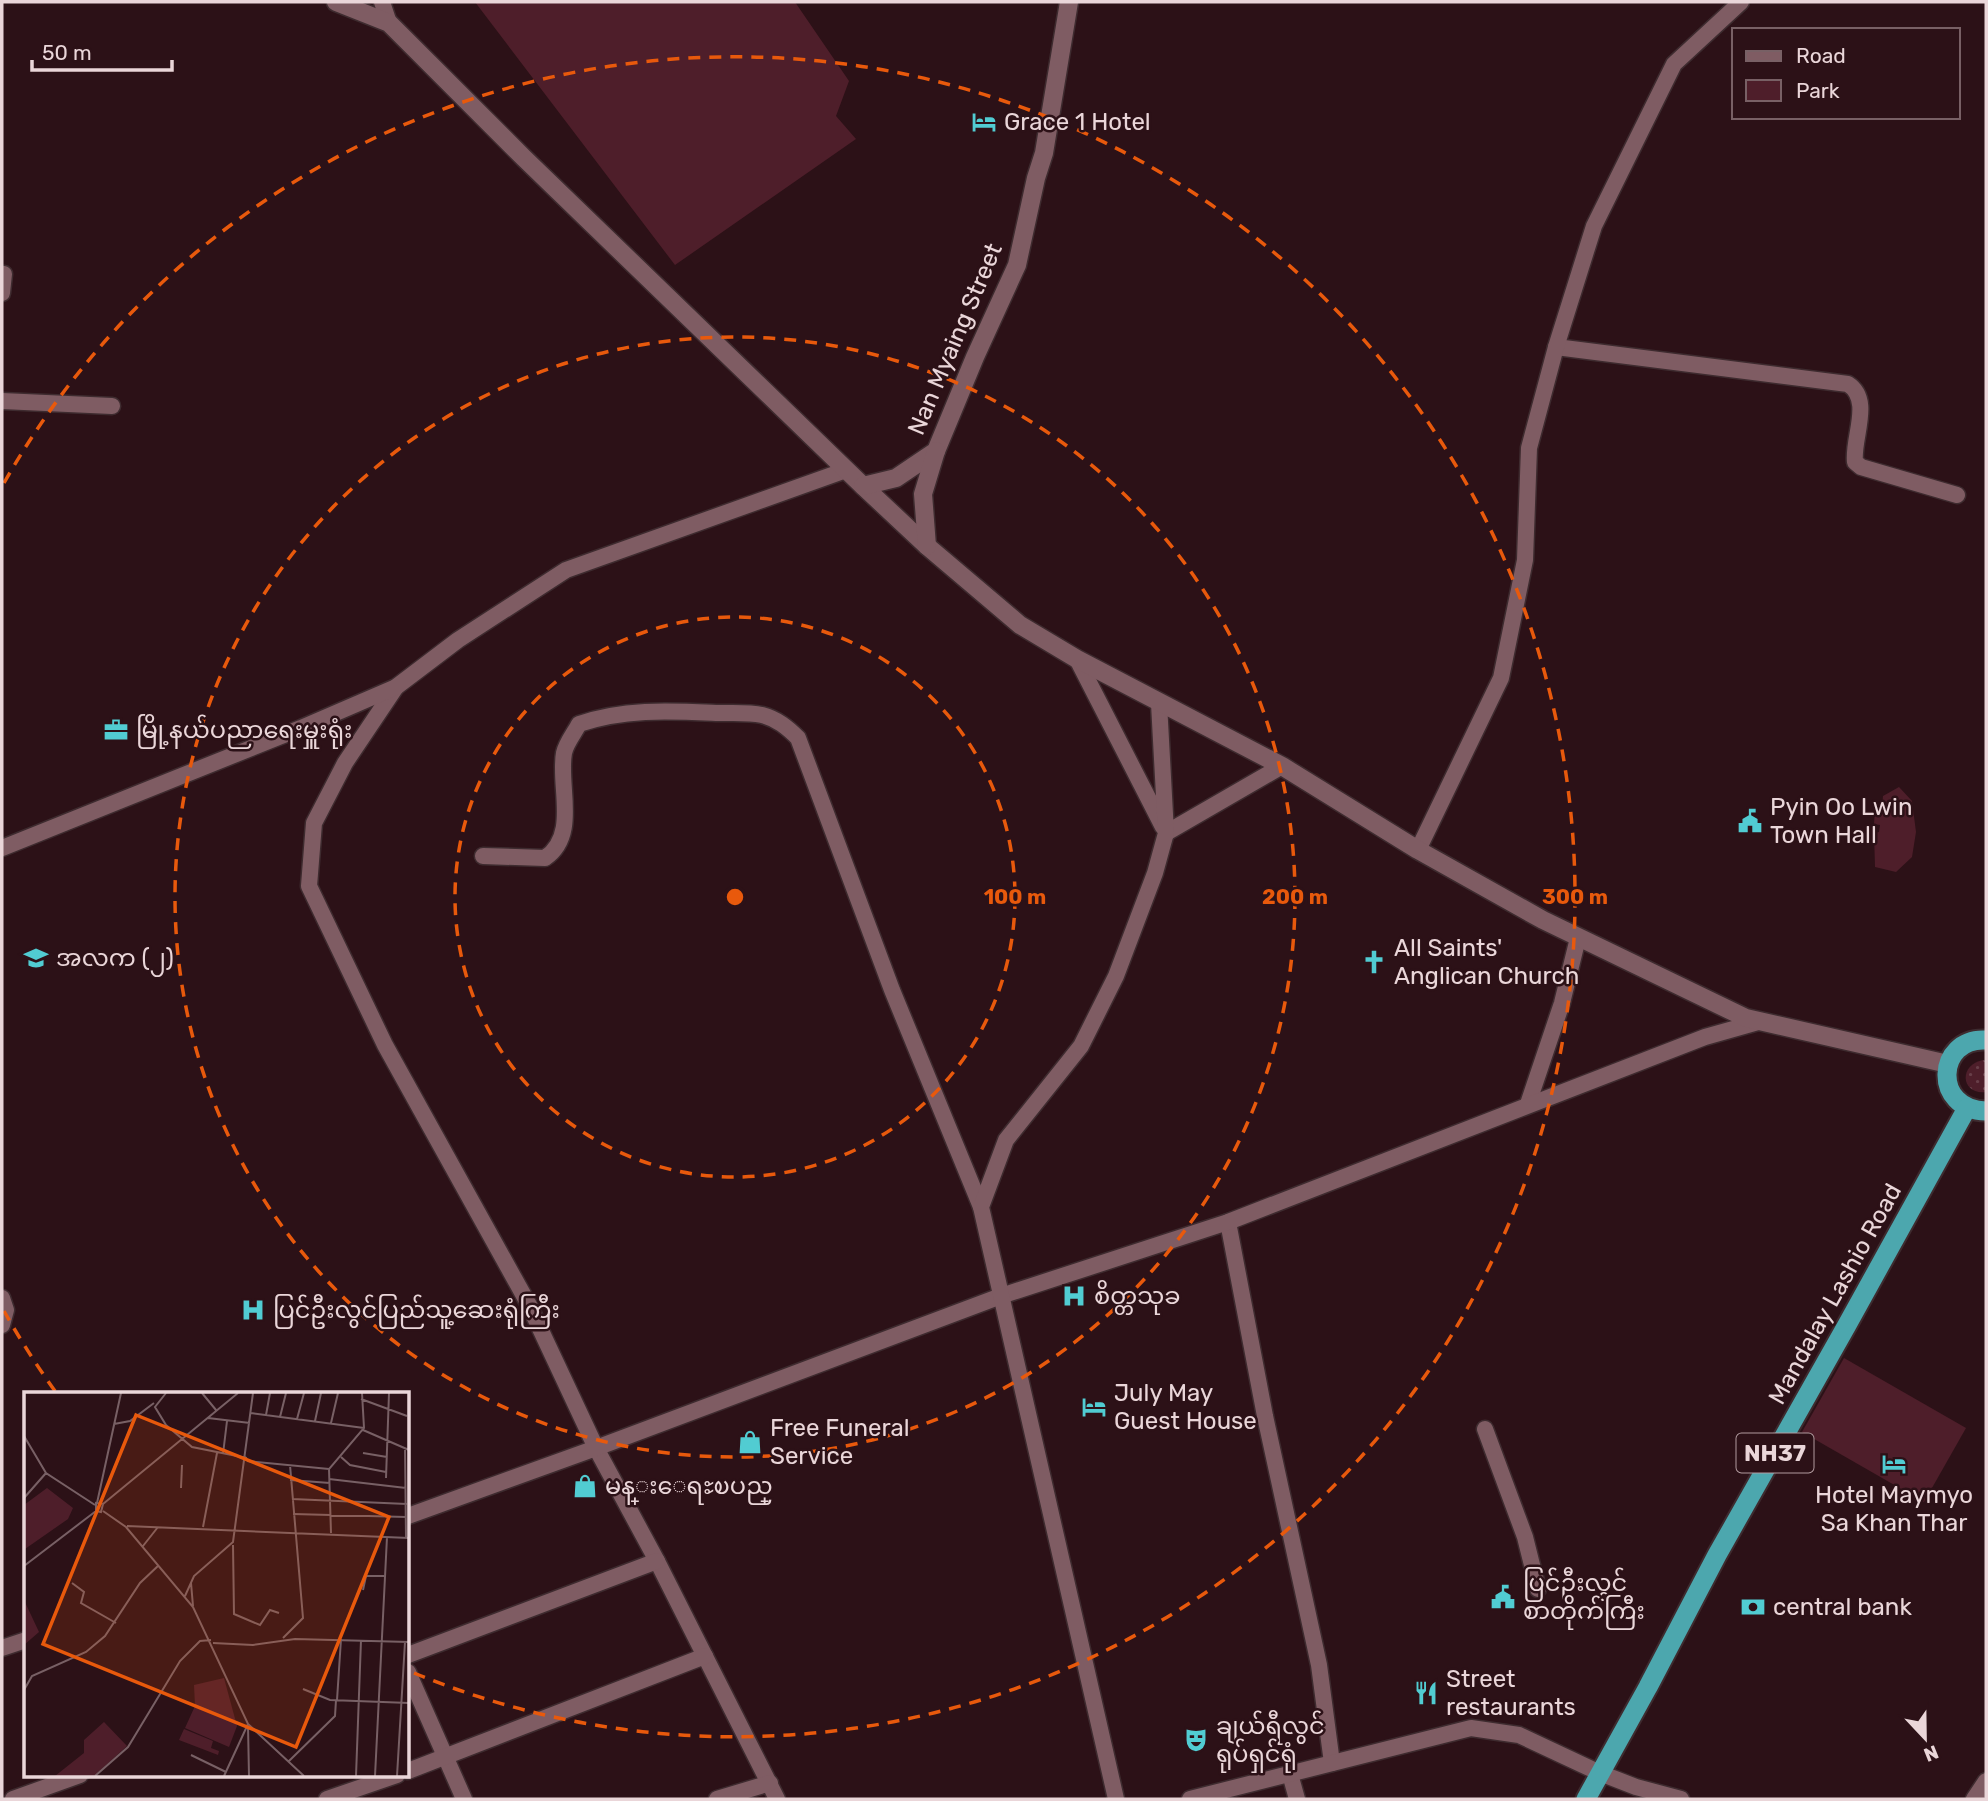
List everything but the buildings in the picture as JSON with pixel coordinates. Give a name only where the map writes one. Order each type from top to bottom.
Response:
[{"type":"highway","points":[[1948,1063],[1961,1046],[1971,1041],[1986,1040]]},
{"type":"highway","name":"Mandalay Lashio Road","points":[[1586,1799],[1717,1555],[1847,1325],[1976,1109],[1951,1094],[1948,1063]]},
{"type":"street","points":[[336,2],[389,23],[524,158],[846,470],[927,546],[1020,625],[1077,659],[1282,766],[1418,850],[1578,938],[1746,1018],[1948,1063]]},
{"type":"street","points":[[382,2],[389,23]]},
{"type":"street","points":[[389,23],[395,2]]},
{"type":"street","name":"Nan Myaing Street","points":[[863,486],[896,478],[936,451],[1017,265],[1044,153],[1069,2]]},
{"type":"street","points":[[1418,850],[1500,678],[1525,560],[1530,448],[1556,347],[1594,226],[1674,64],[1741,2]]},
{"type":"street","points":[[2,293],[4,274]]},
{"type":"street","points":[[1556,347],[1848,384],[1857,393],[1860,403],[1854,447],[1855,462],[1861,467],[1957,495]]},
{"type":"street","points":[[2,401],[112,407]]},
{"type":"street","points":[[927,546],[923,494],[936,451]]},
{"type":"street","points":[[2,848],[396,687],[457,640],[566,570],[846,470]]},
{"type":"street","points":[[1077,659],[1166,833]]},
{"type":"street","points":[[396,687],[345,763],[314,823],[309,886],[385,1045],[529,1305],[596,1448],[657,1561],[777,1799]]},
{"type":"street","points":[[981,1207],[1006,1140],[1081,1046],[1116,976],[1155,873],[1166,833],[1159,703]]},
{"type":"street","points":[[483,856],[545,858],[553,853],[562,839],[565,817],[564,752],[579,723],[634,711],[761,715],[783,723],[798,738],[892,990],[981,1207],[1111,1798]]},
{"type":"street","points":[[1166,833],[1282,766]]},
{"type":"street","points":[[1528,1104],[1562,1003],[1578,938]]},
{"type":"street","points":[[410,1515],[1001,1296],[1228,1222],[1528,1104],[1706,1037],[1758,1022]]},
{"type":"street","points":[[1228,1222],[1265,1416],[1319,1665],[1332,1763]]},
{"type":"street","points":[[2,1298],[6,1310],[2,1325]]},
{"type":"street","points":[[1485,1429],[1525,1537],[1538,1589]]},
{"type":"street","points":[[410,1654],[657,1561]]},
{"type":"street","points":[[2,1648],[24,1641]]},
{"type":"street","points":[[410,1770],[705,1656]]},
{"type":"street","points":[[410,1677],[464,1799]]},
{"type":"street","points":[[1190,1799],[1471,1728],[1519,1735],[1600,1773],[1636,1787],[1681,1799]]},
{"type":"street","points":[[1290,1774],[1297,1799]]},
{"type":"street","points":[[13,1799],[77,1776]]},
{"type":"street","points":[[327,1799],[394,1776]]},
{"type":"street","points":[[1974,1799],[1986,1780]]},
{"type":"street","points":[[717,1799],[770,1783]]},
{"type":"green space","points":[[475,2],[795,2],[849,81],[836,116],[856,139],[675,265]]},
{"type":"green space","points":[[1899,787],[1912,801],[1916,832],[1912,857],[1896,872],[1875,867],[1874,833],[1879,832],[1880,825],[1874,824],[1875,809],[1882,807],[1883,796]]},
{"type":"green space","points":[[1986,1061],[1986,1092],[1978,1092],[1967,1085],[1966,1073],[1975,1063]]},
{"type":"green space","points":[[1844,1358],[1966,1428],[1924,1502],[1802,1432]]},
{"type":"place","name":"Grace 1 Hotel","points":[[984,122]]},
{"type":"place","name":"မြို့နယ်ပညာရေးမှူးရုံး","points":[[116,730]]},
{"type":"place","name":"Pyin Oo Lwin Town Hall","points":[[1750,821]]},
{"type":"place","name":"အလက (၂)","points":[[36,958]]},
{"type":"place","name":"All Saints' Anglican Church","points":[[1374,962]]},
{"type":"place","name":"စိတ္တသုခ","points":[[1074,1296]]},
{"type":"place","name":"ပြင်ဦးလွင်ပြည်သူ့ဆေးရုံကြီး","points":[[253,1310]]},
{"type":"place","name":"July May Guest House","points":[[1094,1407]]},
{"type":"place","name":"Free Funeral Service","points":[[750,1442]]},
{"type":"place","name":"Hotel Maymyo Sa Khan Thar","points":[[1894,1464]]},
{"type":"place","name":"မန္းေရႊၿပည္","points":[[585,1486]]},
{"type":"place","name":"ပြင်ဦးလွင် စာတိုက်ကြီး","points":[[1503,1597]]},
{"type":"place","name":"central bank","points":[[1753,1607]]},
{"type":"place","name":"Street restaurants","points":[[1426,1693]]},
{"type":"place","name":"ချယ်ရီလွင် ရုပ်ရှင်ရုံ","points":[[1196,1740]]}]
